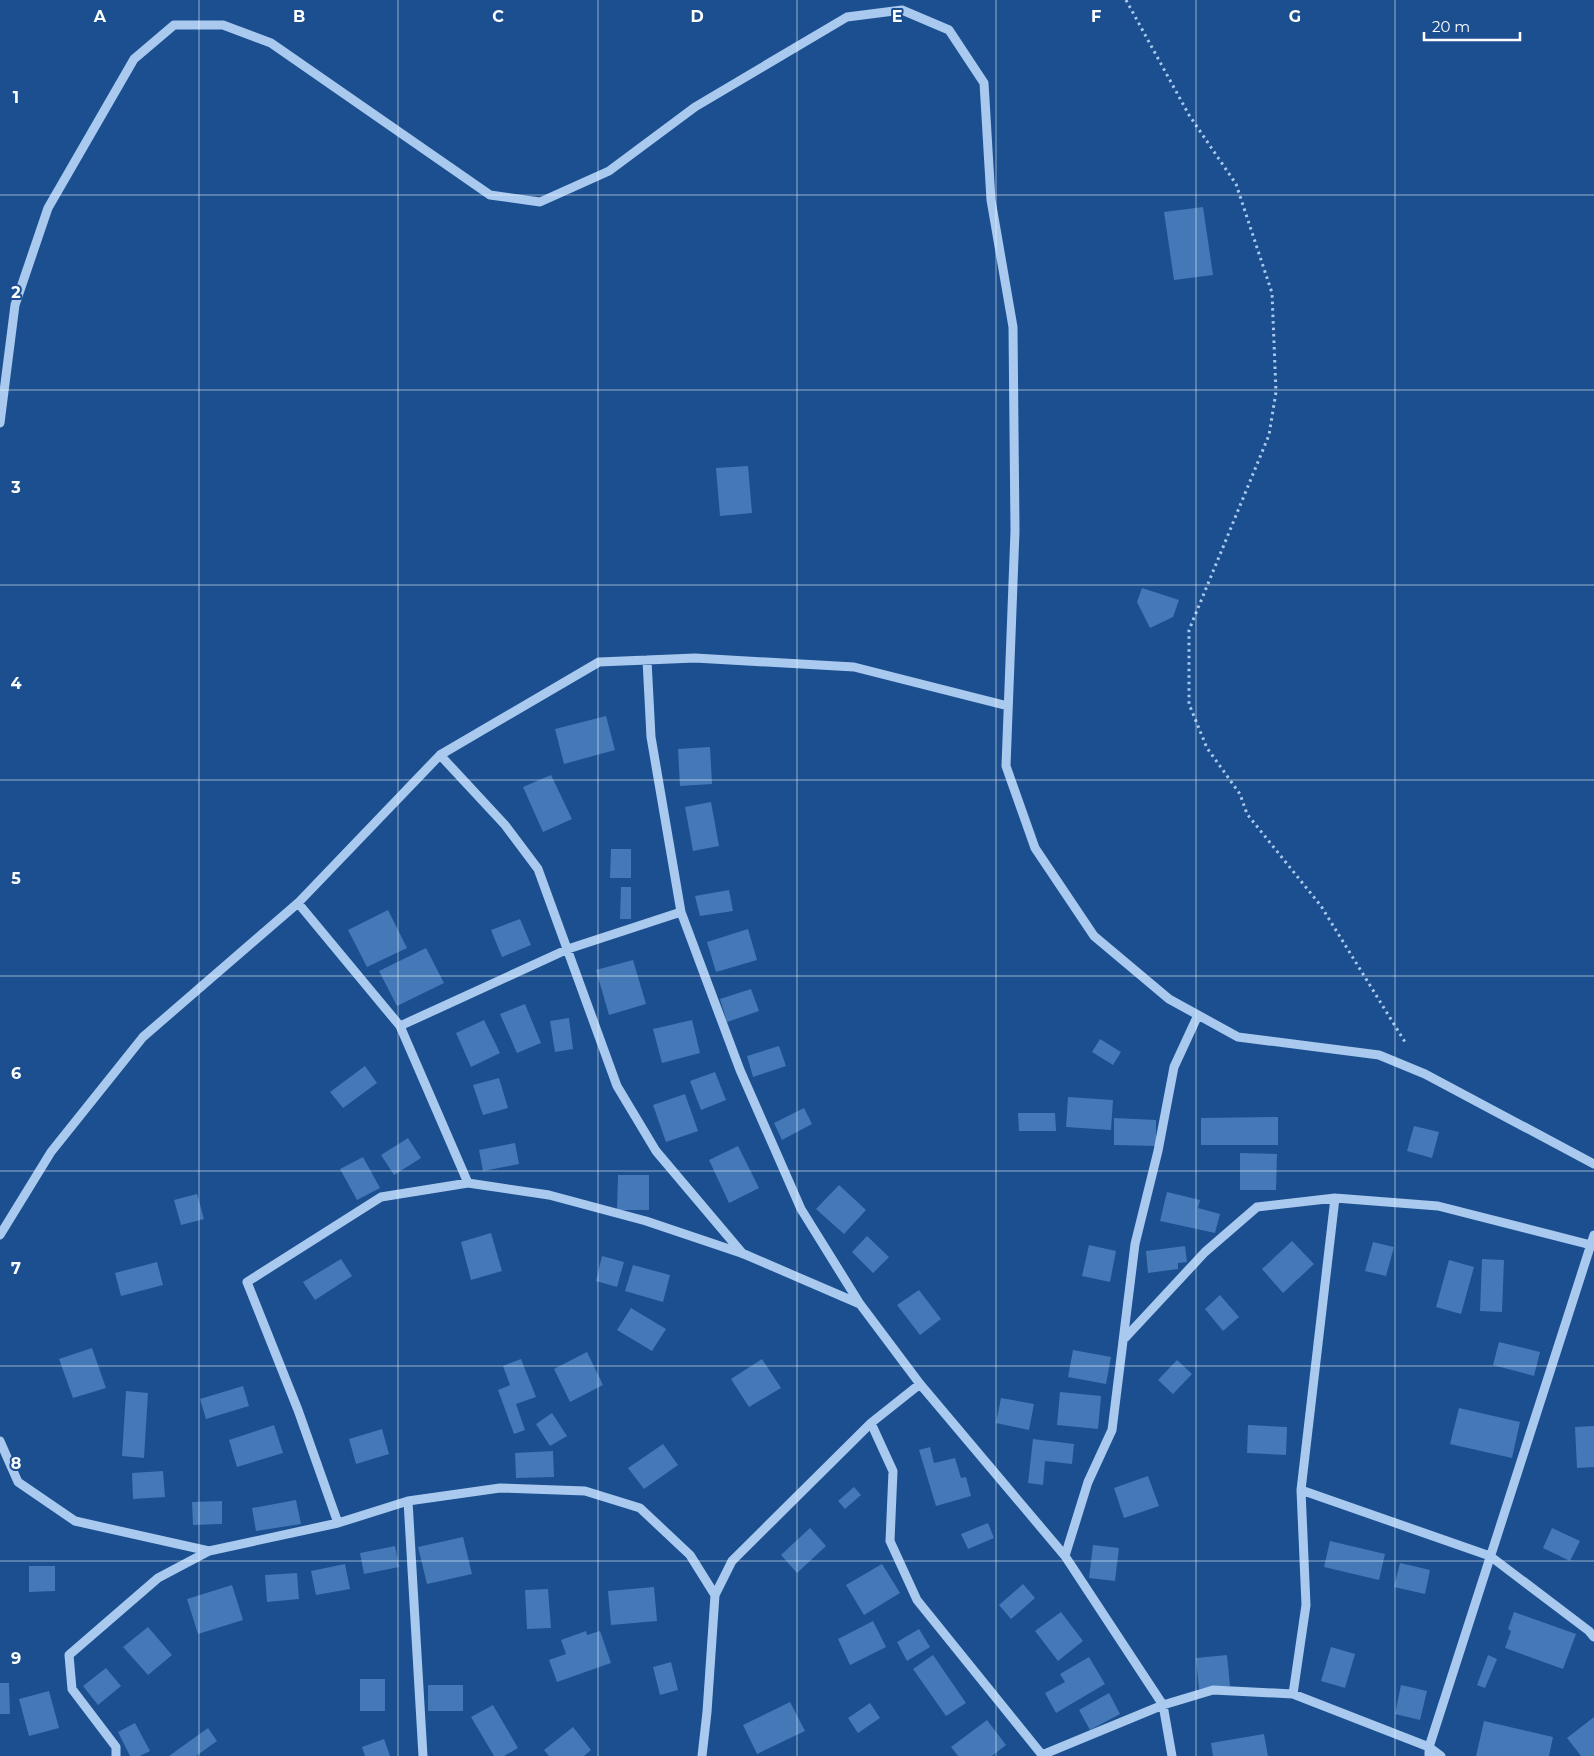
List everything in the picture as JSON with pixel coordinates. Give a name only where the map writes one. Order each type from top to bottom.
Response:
[{"type":"street","points":[[0,423],[15,305],[48,208],[134,59],[174,26],[223,26],[272,43],[490,195],[540,202],[609,170],[695,107],[847,17],[902,10],[949,30],[984,83],[990,200],[1012,327],[1015,531],[1006,766],[1035,848],[1094,936],[1169,999],[1238,1037],[1379,1054],[1425,1074],[1594,1164]]},
{"type":"street","points":[[0,1235],[51,1152],[143,1037],[298,903],[440,755],[599,662],[695,658],[854,667],[1008,706]]},
{"type":"street","points":[[647,660],[650,737],[681,912],[740,1070],[801,1209],[860,1304],[920,1384],[1065,1556],[1163,1705],[1172,1756]]},
{"type":"street","points":[[440,755],[505,824],[538,869],[617,1086],[656,1151],[744,1254]]},
{"type":"street","points":[[298,903],[400,1026],[468,1184]]},
{"type":"street","points":[[400,1026],[568,949],[681,912]]},
{"type":"street","points":[[1065,1556],[1088,1482],[1112,1430],[1125,1338],[1135,1244],[1158,1151],[1174,1067],[1198,1015]]},
{"type":"street","points":[[338,1523],[298,1410],[246,1282],[381,1197],[468,1184],[549,1195],[646,1220],[744,1254],[860,1304]]},
{"type":"street","points":[[1125,1338],[1205,1252],[1257,1207],[1335,1198],[1438,1206],[1591,1245]]},
{"type":"street","points":[[1293,1694],[1306,1605],[1301,1490],[1335,1198]]},
{"type":"street","points":[[1429,1751],[1594,1235]]},
{"type":"street","points":[[702,1756],[708,1712],[715,1595],[732,1561],[871,1423],[920,1384]]},
{"type":"street","points":[[871,1423],[893,1471],[890,1541],[917,1600],[1043,1755],[1163,1705],[1213,1690],[1293,1694],[1441,1756]]},
{"type":"street","points":[[0,1441],[18,1482],[75,1522],[209,1551]]},
{"type":"street","points":[[116,1756],[116,1747],[72,1689],[69,1655],[158,1578],[209,1551],[338,1523],[408,1500],[500,1488],[585,1491],[640,1508],[690,1555],[715,1595]]},
{"type":"street","points":[[1301,1490],[1490,1556],[1589,1631],[1594,1638]]},
{"type":"street","points":[[408,1500],[423,1756]]},
{"type":"path","points":[[1126,0],[1189,115],[1236,184],[1272,292],[1276,392],[1269,435],[1189,630],[1189,704],[1207,748],[1240,794],[1247,814],[1320,906],[1425,1074]]},
{"type":"building","points":[[1203,207],[1213,275],[1174,280],[1164,212]]},
{"type":"building","points":[[748,466],[752,513],[720,516],[716,468]]},
{"type":"building","points":[[1142,588],[1179,600],[1173,617],[1150,628],[1137,602]]},
{"type":"building","points":[[606,716],[615,750],[564,764],[555,729]]},
{"type":"building","points":[[710,747],[712,784],[680,786],[678,749]]},
{"type":"building","points":[[551,775],[572,819],[543,832],[523,787]]},
{"type":"building","points":[[711,802],[719,846],[693,851],[685,807]]},
{"type":"building","points":[[611,849],[631,849],[631,878],[610,878]]},
{"type":"building","points":[[621,887],[631,887],[631,919],[620,919]]},
{"type":"building","points":[[729,890],[733,911],[700,916],[695,896]]},
{"type":"building","points":[[388,910],[407,948],[367,967],[348,930]]},
{"type":"building","points":[[520,919],[531,945],[502,957],[491,930]]},
{"type":"building","points":[[748,929],[757,960],[716,972],[707,942]]},
{"type":"building","points":[[426,948],[444,983],[397,1006],[379,971]]},
{"type":"building","points":[[633,960],[646,1004],[609,1015],[596,970]]},
{"type":"building","points":[[751,989],[759,1011],[727,1022],[720,999]]},
{"type":"building","points":[[525,1004],[541,1043],[517,1053],[500,1014]]},
{"type":"building","points":[[569,1018],[573,1049],[555,1052],[550,1021]]},
{"type":"building","points":[[484,1020],[500,1053],[471,1067],[456,1033]]},
{"type":"building","points":[[692,1020],[700,1053],[662,1063],[653,1029]]},
{"type":"building","points":[[1100,1039],[1121,1052],[1113,1065],[1092,1052]]},
{"type":"building","points":[[779,1046],[786,1066],[753,1077],[747,1056]]},
{"type":"building","points":[[365,1066],[377,1083],[343,1108],[330,1092]]},
{"type":"building","points":[[715,1072],[726,1100],[701,1110],[690,1081]]},
{"type":"building","points":[[499,1078],[508,1108],[483,1115],[473,1085]]},
{"type":"building","points":[[685,1094],[698,1131],[666,1142],[653,1105]]},
{"type":"building","points":[[1068,1097],[1113,1100],[1111,1130],[1066,1127]]},
{"type":"building","points":[[804,1108],[812,1124],[782,1140],[774,1123]]},
{"type":"building","points":[[1018,1113],[1055,1113],[1056,1131],[1019,1131]]},
{"type":"building","points":[[1278,1117],[1278,1145],[1201,1145],[1201,1118]]},
{"type":"building","points":[[1114,1118],[1156,1120],[1156,1146],[1114,1145]]},
{"type":"building","points":[[1414,1126],[1439,1132],[1432,1158],[1407,1151]]},
{"type":"building","points":[[408,1138],[421,1158],[394,1175],[381,1155]]},
{"type":"building","points":[[515,1143],[519,1164],[483,1171],[479,1150]]},
{"type":"building","points":[[738,1146],[759,1188],[729,1203],[709,1160]]},
{"type":"building","points":[[1240,1153],[1277,1154],[1276,1190],[1240,1190]]},
{"type":"building","points":[[363,1157],[380,1188],[357,1200],[340,1169]]},
{"type":"building","points":[[618,1175],[649,1175],[649,1210],[617,1210]]},
{"type":"building","points":[[839,1185],[866,1210],[844,1234],[816,1209]]},
{"type":"building","points":[[1167,1192],[1200,1200],[1198,1208],[1220,1214],[1215,1233],[1160,1221]]},
{"type":"building","points":[[197,1194],[204,1219],[181,1225],[174,1200]]},
{"type":"building","points":[[491,1233],[502,1271],[471,1280],[461,1242]]},
{"type":"building","points":[[867,1236],[889,1257],[873,1273],[852,1252]]},
{"type":"building","points":[[1292,1241],[1314,1264],[1283,1293],[1262,1269]]},
{"type":"building","points":[[1373,1242],[1394,1247],[1386,1276],[1365,1271]]},
{"type":"building","points":[[1089,1245],[1116,1251],[1110,1282],[1082,1276]]},
{"type":"building","points":[[1185,1246],[1187,1262],[1178,1263],[1178,1269],[1148,1273],[1146,1251]]},
{"type":"building","points":[[602,1256],[624,1262],[617,1287],[596,1281]]},
{"type":"building","points":[[341,1259],[352,1276],[315,1300],[303,1282]]},
{"type":"building","points":[[1482,1259],[1504,1260],[1502,1312],[1480,1311]]},
{"type":"building","points":[[1449,1260],[1474,1267],[1461,1314],[1436,1307]]},
{"type":"building","points":[[157,1262],[163,1285],[121,1296],[115,1273]]},
{"type":"building","points":[[633,1265],[670,1275],[663,1302],[625,1291]]},
{"type":"building","points":[[919,1290],[941,1319],[920,1335],[897,1305]]},
{"type":"building","points":[[1220,1295],[1239,1317],[1223,1331],[1205,1309]]},
{"type":"building","points":[[631,1308],[666,1329],[652,1351],[617,1330]]},
{"type":"building","points":[[1499,1342],[1540,1352],[1534,1376],[1493,1365]]},
{"type":"building","points":[[92,1348],[106,1388],[73,1398],[59,1359]]},
{"type":"building","points":[[1073,1350],[1111,1357],[1106,1384],[1068,1377]]},
{"type":"building","points":[[587,1352],[603,1385],[570,1402],[554,1369]]},
{"type":"building","points":[[521,1359],[536,1397],[516,1404],[525,1430],[514,1434],[498,1390],[510,1385],[503,1366]]},
{"type":"building","points":[[762,1359],[781,1388],[749,1407],[731,1379]]},
{"type":"building","points":[[1177,1360],[1192,1374],[1173,1394],[1158,1380]]},
{"type":"building","points":[[243,1386],[249,1406],[206,1419],[200,1399]]},
{"type":"building","points":[[126,1391],[148,1393],[144,1458],[122,1456]]},
{"type":"building","points":[[1060,1392],[1101,1396],[1098,1429],[1057,1425]]},
{"type":"building","points":[[1001,1398],[1034,1404],[1029,1430],[996,1423]]},
{"type":"building","points":[[1459,1408],[1520,1422],[1512,1458],[1450,1444]]},
{"type":"building","points":[[552,1413],[567,1436],[550,1446],[536,1424]]},
{"type":"building","points":[[274,1425],[283,1453],[237,1467],[229,1440]]},
{"type":"building","points":[[1248,1425],[1287,1427],[1286,1455],[1247,1453]]},
{"type":"building","points":[[1594,1426],[1594,1467],[1577,1468],[1575,1427]]},
{"type":"building","points":[[382,1429],[389,1454],[356,1464],[349,1439]]},
{"type":"building","points":[[1033,1439],[1074,1444],[1072,1464],[1045,1461],[1043,1485],[1028,1483]]},
{"type":"building","points":[[663,1444],[678,1465],[644,1489],[628,1468]]},
{"type":"building","points":[[930,1447],[934,1463],[955,1458],[961,1478],[966,1477],[971,1496],[936,1506],[919,1450]]},
{"type":"building","points":[[553,1451],[554,1477],[516,1478],[515,1453]]},
{"type":"building","points":[[163,1471],[165,1497],[133,1499],[132,1473]]},
{"type":"building","points":[[1148,1476],[1159,1506],[1124,1518],[1114,1488]]},
{"type":"building","points":[[854,1487],[861,1495],[845,1509],[838,1501]]},
{"type":"building","points":[[296,1500],[301,1524],[256,1531],[252,1508]]},
{"type":"building","points":[[222,1501],[222,1524],[193,1525],[192,1502]]},
{"type":"building","points":[[988,1523],[994,1538],[968,1549],[961,1534]]},
{"type":"building","points":[[810,1528],[826,1546],[797,1573],[781,1555]]},
{"type":"building","points":[[1552,1528],[1580,1541],[1570,1561],[1543,1548]]},
{"type":"building","points":[[463,1537],[472,1574],[427,1584],[418,1547]]},
{"type":"building","points":[[1330,1541],[1385,1554],[1379,1580],[1324,1567]]},
{"type":"building","points":[[1093,1545],[1119,1548],[1115,1581],[1089,1578]]},
{"type":"building","points":[[395,1546],[399,1567],[364,1574],[360,1553]]},
{"type":"building","points":[[1400,1563],[1430,1570],[1425,1594],[1394,1587]]},
{"type":"building","points":[[345,1564],[350,1589],[316,1595],[311,1571]]},
{"type":"building","points":[[882,1564],[900,1593],[864,1615],[846,1585]]},
{"type":"building","points":[[29,1566],[55,1566],[55,1591],[29,1592]]},
{"type":"building","points":[[297,1573],[299,1599],[267,1602],[265,1575]]},
{"type":"building","points":[[1023,1584],[1035,1598],[1011,1619],[999,1605]]},
{"type":"building","points":[[232,1585],[243,1620],[198,1634],[187,1599]]},
{"type":"building","points":[[654,1587],[657,1621],[611,1625],[608,1591]]},
{"type":"building","points":[[548,1589],[551,1628],[527,1629],[525,1590]]},
{"type":"building","points":[[1061,1612],[1083,1641],[1058,1661],[1035,1631]]},
{"type":"building","points":[[1514,1612],[1576,1634],[1563,1669],[1505,1648],[1511,1631],[1508,1629]]},
{"type":"building","points":[[873,1621],[886,1647],[850,1665],[838,1639]]},
{"type":"building","points":[[148,1627],[172,1655],[148,1675],[123,1647]]},
{"type":"building","points":[[919,1629],[930,1647],[907,1661],[897,1642]]},
{"type":"building","points":[[586,1631],[587,1635],[600,1631],[611,1663],[557,1682],[549,1660],[566,1654],[561,1640]]},
{"type":"building","points":[[1331,1647],[1355,1654],[1345,1688],[1321,1681]]},
{"type":"building","points":[[933,1655],[966,1703],[946,1716],[913,1669]]},
{"type":"building","points":[[1227,1655],[1230,1686],[1199,1689],[1196,1658]]},
{"type":"building","points":[[1488,1655],[1497,1659],[1485,1688],[1477,1685]]},
{"type":"building","points":[[1089,1657],[1105,1684],[1056,1713],[1045,1693],[1065,1682],[1060,1674]]},
{"type":"building","points":[[671,1662],[678,1690],[660,1695],[653,1667]]},
{"type":"building","points":[[106,1668],[121,1686],[98,1705],[83,1686]]},
{"type":"building","points":[[360,1679],[385,1679],[385,1711],[360,1711]]},
{"type":"building","points":[[0,1683],[9,1683],[10,1714],[0,1714]]},
{"type":"building","points":[[428,1685],[463,1685],[463,1711],[428,1711]]},
{"type":"building","points":[[1401,1685],[1427,1691],[1420,1720],[1395,1714]]},
{"type":"building","points":[[49,1691],[59,1728],[29,1736],[19,1699]]},
{"type":"building","points":[[1109,1693],[1120,1714],[1090,1730],[1079,1710]]},
{"type":"building","points":[[790,1702],[805,1731],[757,1754],[743,1725]]},
{"type":"building","points":[[870,1703],[880,1718],[858,1733],[848,1718]]},
{"type":"building","points":[[493,1705],[518,1748],[504,1756],[494,1756],[471,1717]]},
{"type":"building","points":[[1594,1717],[1594,1756],[1581,1756],[1567,1738]]},
{"type":"building","points":[[987,1720],[1006,1745],[992,1756],[958,1756],[951,1747]]},
{"type":"building","points":[[1484,1721],[1553,1737],[1549,1756],[1476,1756]]},
{"type":"building","points":[[135,1723],[150,1751],[140,1756],[130,1756],[118,1732]]},
{"type":"building","points":[[573,1727],[591,1750],[584,1756],[549,1756],[544,1750]]},
{"type":"building","points":[[208,1728],[217,1741],[196,1756],[169,1756]]},
{"type":"building","points":[[1264,1734],[1268,1756],[1213,1756],[1211,1743]]},
{"type":"building","points":[[384,1739],[390,1756],[365,1756],[362,1747]]}]
